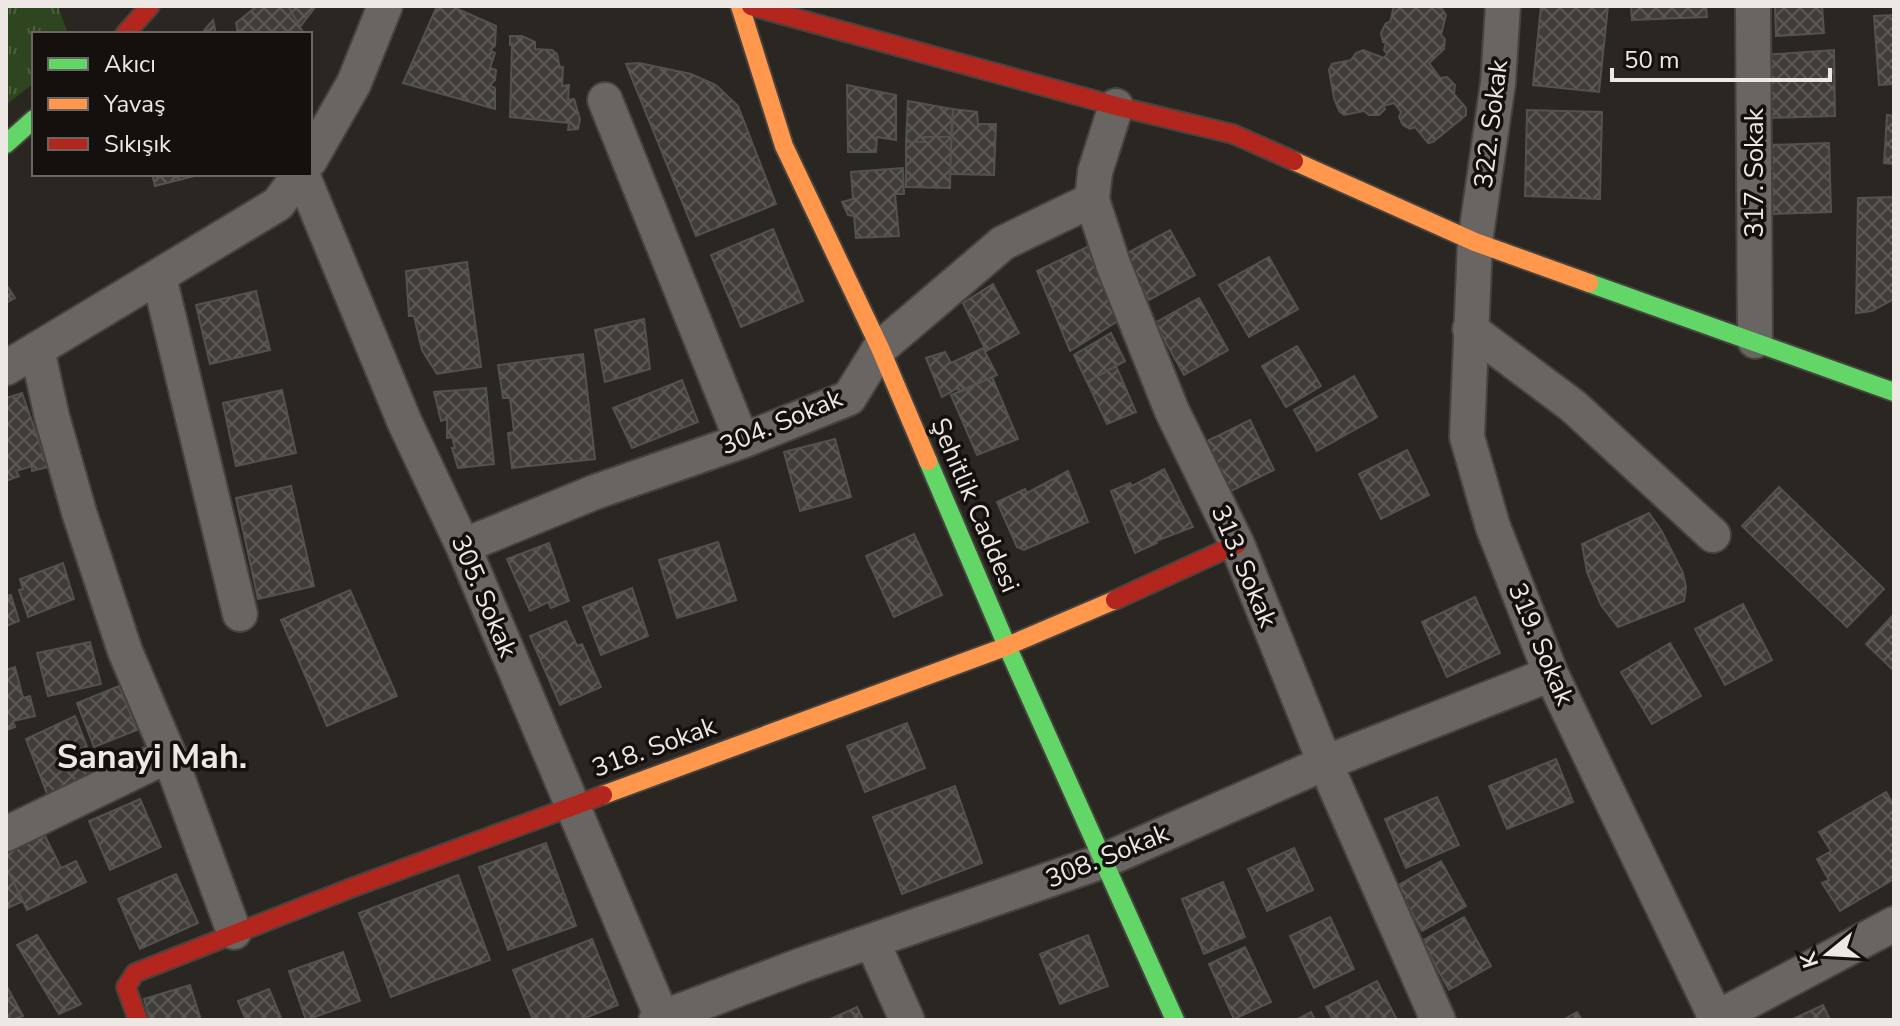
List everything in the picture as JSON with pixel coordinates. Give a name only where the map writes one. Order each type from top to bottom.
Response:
[{"type":"street","points":[[127,32],[150,6]]},
{"type":"street","points":[[312,156],[354,83],[385,6]]},
{"type":"street","name":"Şehitlik Caddesi","points":[[740,6],[784,146],[880,348],[1007,646],[1175,1020]]},
{"type":"street","points":[[751,6],[1116,106],[1233,134],[1475,242],[1894,392]]},
{"type":"street","name":"322. Sokak","points":[[1475,242],[1498,83],[1503,6]]},
{"type":"street","name":"317. Sokak","points":[[1753,6],[1755,341]]},
{"type":"street","points":[[605,100],[742,441]]},
{"type":"street","name":"313. Sokak","points":[[1116,106],[1095,172],[1092,200],[1113,264],[1172,411],[1237,544],[1325,763],[1438,1020]]},
{"type":"street","points":[[6,144],[32,121]]},
{"type":"street","points":[[6,368],[278,204],[299,176]]},
{"type":"street","name":"305. Sokak","points":[[302,176],[405,423],[463,546],[660,1019]]},
{"type":"street","name":"304. Sokak","points":[[463,546],[595,492],[742,441],[849,398],[880,348],[1003,243],[1092,200]]},
{"type":"street","name":"319. Sokak","points":[[1475,242],[1467,437],[1493,527],[1551,674],[1716,1019]]},
{"type":"street","points":[[159,277],[240,614]]},
{"type":"street","points":[[1470,329],[1573,406],[1713,535]]},
{"type":"street","points":[[37,349],[52,417],[79,512],[125,651],[169,755],[234,932]]},
{"type":"street","name":"318. Sokak","points":[[138,1020],[126,987],[135,973],[234,932],[1007,646],[1237,544]]},
{"type":"street","name":"308. Sokak","points":[[660,1019],[1103,861],[1325,763],[1551,674]]},
{"type":"street","points":[[6,834],[169,755]]},
{"type":"street","points":[[1716,1019],[1894,924]]},
{"type":"street","points":[[872,941],[907,1020]]},
{"type":"green space","points":[[6,6],[58,6],[67,32],[32,32],[32,85],[6,105]]},
{"type":"building","points":[[257,6],[288,6],[303,32],[238,32],[236,23]]},
{"type":"building","points":[[288,6],[316,6],[300,27]]},
{"type":"building","points":[[437,6],[451,6],[496,26],[495,46],[490,50],[495,53],[490,68],[496,70],[495,80],[490,85],[495,88],[495,109],[403,83]]},
{"type":"building","points":[[1394,6],[1432,6],[1442,9],[1446,15],[1441,35],[1445,39],[1444,49],[1429,63],[1440,78],[1447,77],[1455,85],[1454,94],[1466,108],[1466,115],[1433,142],[1428,143],[1415,127],[1410,129],[1403,125],[1399,117],[1401,112],[1394,103],[1383,106],[1385,109],[1379,115],[1369,115],[1364,111],[1344,115],[1334,98],[1329,70],[1332,64],[1351,60],[1363,50],[1384,58],[1387,54],[1381,33],[1386,23],[1390,22]]},
{"type":"building","points":[[1541,6],[1608,6],[1599,92],[1533,85]]},
{"type":"building","points":[[1631,6],[1706,6],[1707,17],[1632,20]]},
{"type":"building","points":[[1775,6],[1822,6],[1824,33],[1776,36]]},
{"type":"building","points":[[1894,15],[1894,84],[1879,85],[1874,16]]},
{"type":"building","points":[[213,20],[216,32],[203,32]]},
{"type":"building","points":[[510,36],[522,36],[535,42],[535,49],[552,50],[557,54],[560,68],[563,67],[562,86],[569,85],[568,100],[574,99],[580,119],[578,129],[568,130],[569,123],[510,117]]},
{"type":"building","points":[[1834,50],[1835,116],[1765,118],[1763,55]]},
{"type":"building","points":[[639,63],[691,74],[716,85],[738,106],[776,204],[696,236],[626,64]]},
{"type":"building","points":[[847,85],[896,95],[896,140],[877,137],[876,152],[848,152]]},
{"type":"building","points":[[908,101],[953,109],[951,137],[924,137],[924,142],[906,142]]},
{"type":"building","points":[[953,109],[977,112],[978,124],[996,124],[994,175],[950,174]]},
{"type":"building","points":[[1527,110],[1602,112],[1600,199],[1525,196]]},
{"type":"building","points":[[1887,115],[1894,116],[1894,164],[1884,163]]},
{"type":"building","points":[[924,137],[951,137],[950,188],[906,187],[906,142],[924,142]]},
{"type":"building","points":[[1829,143],[1831,212],[1770,214],[1768,145]]},
{"type":"building","points":[[903,168],[904,194],[895,194],[899,236],[856,238],[854,216],[848,215],[842,202],[853,199],[851,172]]},
{"type":"building","points":[[152,176],[194,176],[155,186]]},
{"type":"building","points":[[1894,197],[1894,299],[1872,311],[1856,313],[1858,198]]},
{"type":"building","points":[[773,229],[803,301],[741,327],[711,255]]},
{"type":"building","points":[[1170,230],[1195,275],[1149,300],[1124,255]]},
{"type":"building","points":[[1089,246],[1121,319],[1070,351],[1037,271]]},
{"type":"building","points":[[1269,257],[1298,309],[1249,337],[1219,285]]},
{"type":"building","points":[[467,262],[481,367],[437,374],[422,350],[414,316],[409,316],[406,271]]},
{"type":"building","points":[[6,284],[15,298],[6,303]]},
{"type":"building","points":[[993,284],[1019,333],[986,351],[963,303]]},
{"type":"building","points":[[256,291],[270,350],[210,364],[196,305]]},
{"type":"building","points":[[1199,298],[1228,350],[1184,375],[1155,323]]},
{"type":"building","points":[[644,319],[650,369],[605,382],[595,330]]},
{"type":"building","points":[[1111,333],[1125,361],[1087,382],[1074,355]]},
{"type":"building","points":[[1297,346],[1321,386],[1286,407],[1262,366]]},
{"type":"building","points":[[983,348],[997,375],[960,392],[958,388],[942,397],[926,358],[945,352],[951,363]]},
{"type":"building","points":[[583,354],[595,459],[512,468],[508,433],[514,432],[510,398],[503,398],[498,365]]},
{"type":"building","points":[[1116,366],[1136,412],[1107,424],[1087,382]]},
{"type":"building","points":[[1354,376],[1377,417],[1317,451],[1294,410]]},
{"type":"building","points":[[992,377],[1018,439],[977,455],[951,395]]},
{"type":"building","points":[[682,380],[698,422],[632,448],[613,408]]},
{"type":"building","points":[[486,388],[494,464],[458,468],[452,437],[447,438],[447,419],[441,421],[434,392]]},
{"type":"building","points":[[282,390],[296,453],[236,466],[223,403]]},
{"type":"building","points":[[22,393],[48,467],[32,471],[32,466],[16,471],[19,476],[6,481],[6,398]]},
{"type":"building","points":[[1250,420],[1274,470],[1225,494],[1201,444]]},
{"type":"building","points":[[835,439],[851,497],[800,511],[784,452]]},
{"type":"building","points":[[1407,450],[1429,495],[1381,519],[1359,474]]},
{"type":"building","points":[[1164,469],[1193,527],[1135,553],[1111,491],[1130,483],[1132,486]]},
{"type":"building","points":[[1068,471],[1088,522],[1024,550],[1017,547],[997,502],[1025,489],[1027,493]]},
{"type":"building","points":[[291,486],[314,586],[258,599],[236,498]]},
{"type":"building","points":[[1779,487],[1884,589],[1847,627],[1742,526]]},
{"type":"building","points":[[1649,513],[1683,573],[1686,587],[1684,601],[1618,627],[1601,605],[1587,572],[1582,544]]},
{"type":"building","points":[[914,534],[942,595],[894,617],[866,556]]},
{"type":"building","points":[[718,542],[736,600],[677,618],[659,560]]},
{"type":"building","points":[[549,543],[569,601],[551,608],[548,602],[530,611],[507,559]]},
{"type":"building","points":[[63,563],[74,599],[28,617],[19,590],[23,589],[20,579]]},
{"type":"building","points":[[632,588],[648,636],[601,655],[583,607]]},
{"type":"building","points":[[350,590],[397,696],[327,726],[281,620]]},
{"type":"building","points":[[11,595],[19,621],[6,626],[6,596]]},
{"type":"building","points":[[1475,597],[1500,653],[1447,677],[1422,622]]},
{"type":"building","points":[[1743,604],[1772,660],[1725,685],[1695,629]]},
{"type":"building","points":[[1894,614],[1894,671],[1866,644]]},
{"type":"building","points":[[566,621],[577,646],[582,644],[601,687],[560,705],[530,636]]},
{"type":"building","points":[[90,642],[101,684],[48,696],[37,653]]},
{"type":"building","points":[[1670,643],[1701,696],[1652,724],[1621,672]]},
{"type":"building","points":[[15,667],[23,698],[30,696],[35,716],[13,721],[15,727],[6,730],[6,670]]},
{"type":"building","points":[[119,686],[137,730],[94,747],[77,703]]},
{"type":"building","points":[[75,716],[103,778],[49,799],[26,739]]},
{"type":"building","points":[[907,723],[925,768],[865,792],[847,746]]},
{"type":"building","points":[[1556,759],[1573,802],[1507,829],[1489,786]]},
{"type":"building","points":[[955,786],[982,863],[902,894],[873,817]]},
{"type":"building","points":[[1886,792],[1894,805],[1894,879],[1840,911],[1822,883],[1829,880],[1817,859],[1831,851],[1819,832]]},
{"type":"building","points":[[1437,797],[1459,845],[1406,868],[1385,819]]},
{"type":"building","points":[[140,799],[161,847],[110,870],[89,821]]},
{"type":"building","points":[[40,826],[61,868],[76,861],[86,882],[27,910],[6,867],[6,842]]},
{"type":"building","points":[[546,843],[576,926],[508,950],[479,867]]},
{"type":"building","points":[[1294,848],[1313,890],[1267,911],[1248,869]]},
{"type":"building","points":[[1441,861],[1466,906],[1422,931],[1397,886]]},
{"type":"building","points":[[6,867],[23,901],[6,909]]},
{"type":"building","points":[[176,874],[198,923],[140,949],[118,899]]},
{"type":"building","points":[[458,875],[490,960],[391,997],[359,913]]},
{"type":"building","points":[[1223,882],[1245,937],[1204,954],[1182,899]]},
{"type":"building","points":[[1330,917],[1354,969],[1314,988],[1290,936]]},
{"type":"building","points":[[1464,917],[1491,966],[1449,990],[1422,941]]},
{"type":"building","points":[[37,935],[81,1004],[59,1014],[17,945]]},
{"type":"building","points":[[1088,935],[1108,986],[1060,1004],[1040,954]]},
{"type":"building","points":[[592,939],[618,1005],[580,1020],[533,1020],[513,970]]},
{"type":"building","points":[[1245,947],[1271,1002],[1234,1019],[1209,964]]},
{"type":"building","points":[[343,952],[360,1001],[306,1020],[289,971]]},
{"type":"building","points":[[1377,981],[1397,1020],[1333,1020],[1326,1007]]},
{"type":"building","points":[[6,985],[23,1016],[17,1018],[19,1020],[6,1020]]},
{"type":"building","points":[[190,985],[201,1020],[150,1020],[144,999]]},
{"type":"building","points":[[269,989],[282,1020],[246,1020],[238,1001]]},
{"type":"building","points":[[1823,1005],[1830,1020],[1791,1020]]},
{"type":"building","points":[[857,1007],[863,1020],[828,1020]]},
{"type":"building","points":[[1311,1012],[1315,1020],[1296,1020]]},
{"type":"building","points":[[1577,1012],[1582,1020],[1563,1020]]},
{"type":"traffic: fast","points":[[6,144],[32,121]]},
{"type":"traffic: fast","points":[[1589,283],[1894,392]]},
{"type":"traffic: fast","points":[[928,461],[1007,646],[1175,1020]]},
{"type":"traffic: slow","points":[[740,6],[784,146],[880,348],[928,461]]},
{"type":"traffic: slow","points":[[1294,161],[1475,242],[1589,283]]},
{"type":"traffic: slow","points":[[603,795],[1005,647],[1115,600]]},
{"type":"traffic: jam","points":[[127,32],[150,6]]},
{"type":"traffic: jam","points":[[751,6],[1116,106],[1233,134],[1294,161]]},
{"type":"traffic: jam","points":[[1115,600],[1237,544]]},
{"type":"traffic: jam","points":[[138,1020],[126,987],[135,973],[351,888],[603,795]]},
{"type":"district","name":"Sanayi Mah.","points":[[152,757]]}]
